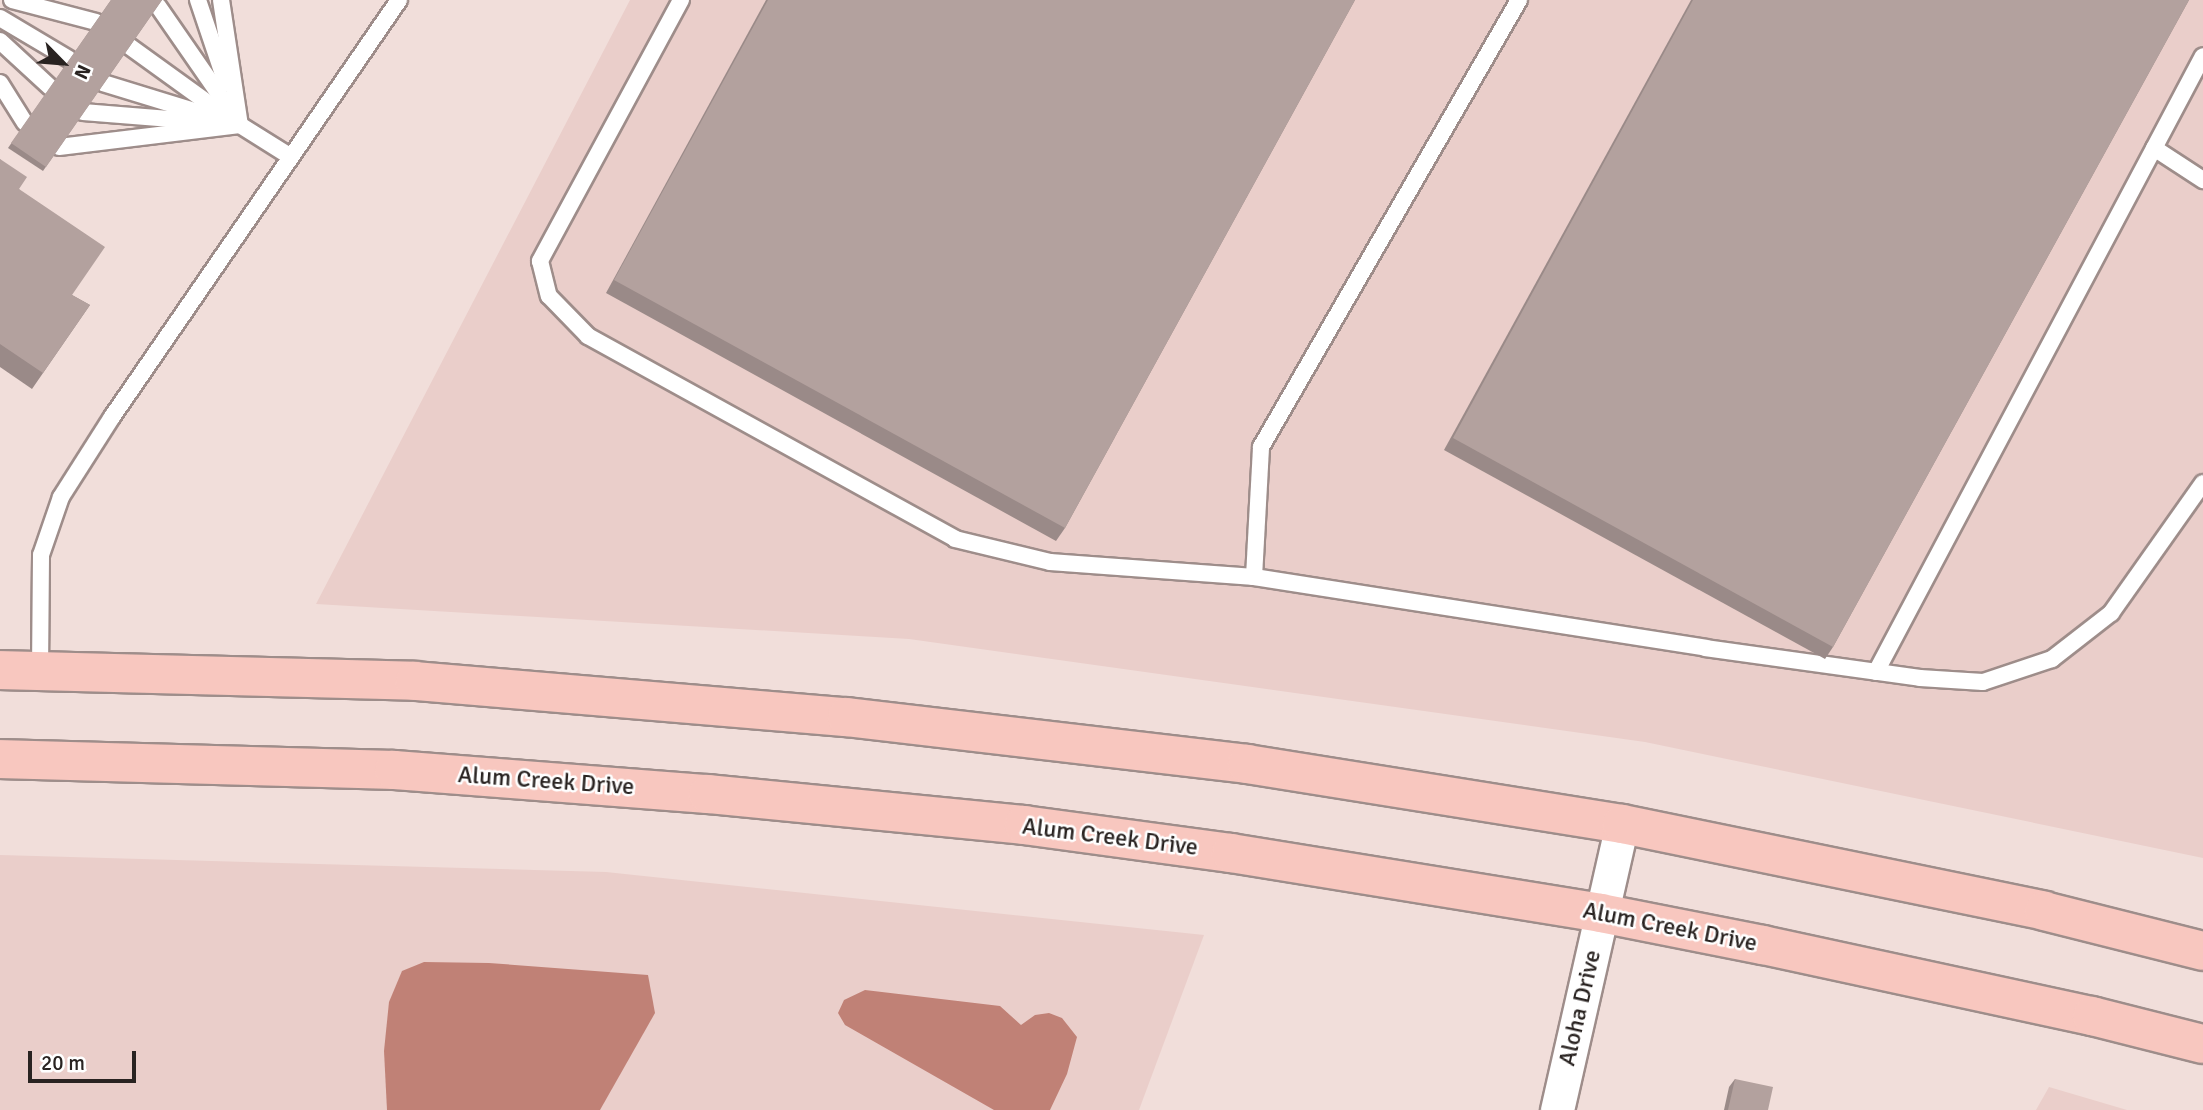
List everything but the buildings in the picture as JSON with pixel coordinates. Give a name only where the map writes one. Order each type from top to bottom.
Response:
[{"type":"main road","points":[[0,670],[415,681],[847,717],[1247,764],[1622,824],[2044,911],[2203,951]]},
{"type":"main road","name":"Alum Creek Drive","points":[[0,759],[394,770],[788,801],[1024,825],[1231,853],[1601,913],[1790,950],[2092,1016],[2203,1044]]},
{"type":"street","name":"Aloha Drive","points":[[1556,1110],[1622,824]]},
{"type":"lane","points":[[12,0],[96,22]]},
{"type":"lane","points":[[198,0],[240,125]]},
{"type":"lane","points":[[221,0],[240,125]]},
{"type":"lane","points":[[40,671],[41,555],[61,497],[80,464],[399,0]]},
{"type":"lane","points":[[681,0],[540,261],[549,296],[588,336],[955,538],[1051,562],[1254,577],[1876,672],[1983,682],[2052,659],[2111,613],[2203,483]]},
{"type":"lane","points":[[1254,577],[1261,447],[1519,0]]},
{"type":"lane","points":[[158,6],[240,125]]},
{"type":"lane","points":[[0,18],[69,59]]},
{"type":"lane","points":[[0,41],[50,88]]},
{"type":"lane","points":[[129,46],[240,125],[291,157]]},
{"type":"lane","points":[[1876,672],[2203,56]]},
{"type":"lane","points":[[0,83],[25,123]]},
{"type":"lane","points":[[103,83],[240,125]]},
{"type":"lane","points":[[83,112],[240,125]]},
{"type":"lane","points":[[59,147],[240,125]]},
{"type":"lane","points":[[2154,148],[2203,180]]},
{"type":"shaded area","points":[[630,0],[2203,0],[2203,858],[1645,742],[909,639],[316,604]]},
{"type":"shaded area","points":[[0,855],[606,872],[1204,935],[1139,1110],[0,1110]]},
{"type":"shaded area","points":[[424,962],[489,963],[648,975],[655,1013],[600,1110],[387,1110],[384,1051],[389,1002],[402,971]]},
{"type":"shaded area","points":[[865,990],[1000,1006],[1021,1025],[1035,1015],[1049,1013],[1062,1018],[1077,1037],[1067,1074],[1050,1110],[994,1110],[845,1025],[838,1013],[844,1000]]},
{"type":"shaded area","points":[[2049,1087],[2127,1110],[2036,1110]]}]
